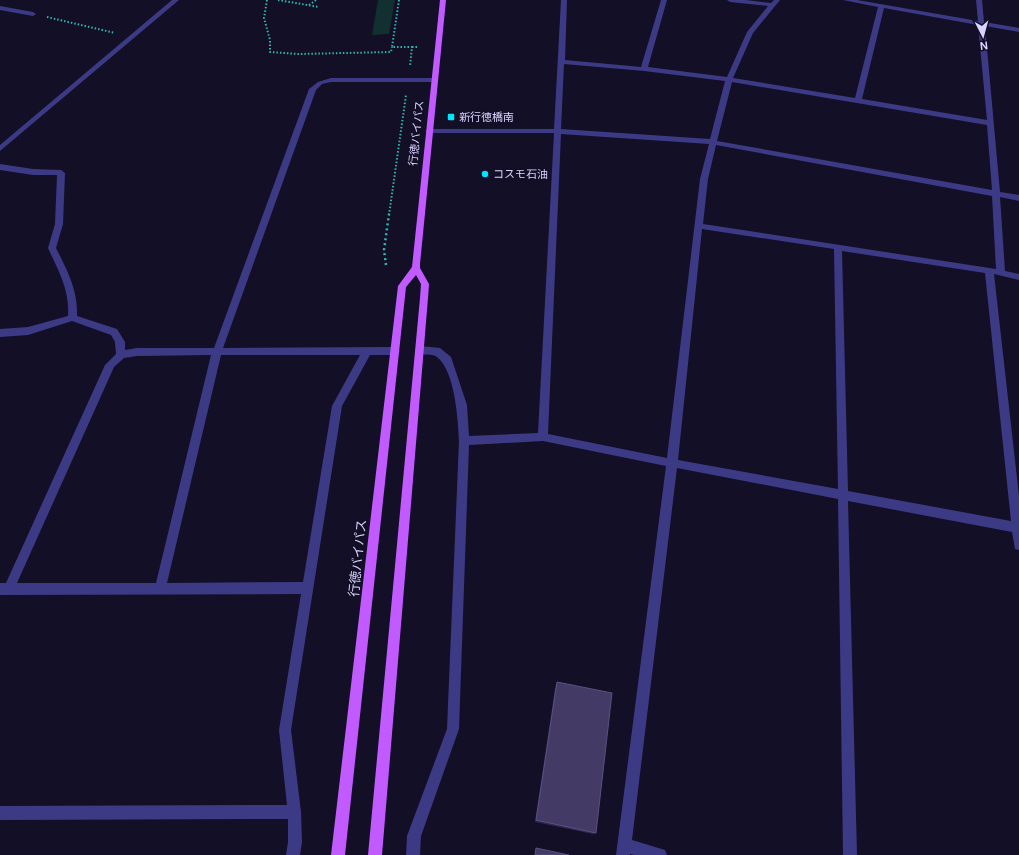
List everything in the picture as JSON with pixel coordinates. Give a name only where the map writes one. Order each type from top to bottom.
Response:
[{"type":"main road","name":"行徳バイパス","points":[[338,855],[402,286],[416,268],[443,0]]},
{"type":"main road","points":[[375,855],[425,284],[416,268]]},
{"type":"street","points":[[1,148],[176,0]]},
{"type":"street","points":[[544,436],[564,0]]},
{"type":"street","points":[[644,68],[664,0]]},
{"type":"street","points":[[730,0],[774,2]]},
{"type":"street","points":[[846,0],[1019,30]]},
{"type":"street","points":[[979,0],[991,123],[1001,272]]},
{"type":"street","points":[[660,855],[623,850],[672,463],[704,179],[729,78],[750,32],[774,2]]},
{"type":"street","points":[[858,99],[881,6]]},
{"type":"street","points":[[0,8],[33,14]]},
{"type":"street","points":[[562,62],[644,68],[729,78],[991,123]]},
{"type":"street","points":[[160,588],[217,352],[313,90],[320,83],[331,80],[434,80]]},
{"type":"street","points":[[429,131],[558,131],[712,142],[1019,198]]},
{"type":"street","points":[[0,167],[33,172],[61,173],[59,190],[59,218],[52,248],[69,284],[73,304],[72,318]]},
{"type":"street","points":[[699,226],[989,270],[1019,277]]},
{"type":"street","points":[[838,247],[850,855]]},
{"type":"street","points":[[989,270],[1019,545]]},
{"type":"street","points":[[0,333],[28,331],[72,318],[114,332],[120,342],[121,355]]},
{"type":"street","points":[[413,855],[414,836],[453,728],[464,440],[462,405],[448,360],[437,351],[420,350]]},
{"type":"street","points":[[307,588],[4,589],[110,365],[121,355],[137,352],[394,351]]},
{"type":"street","points":[[293,855],[295,842],[294,812],[285,730],[337,406],[367,352]]},
{"type":"street","points":[[464,440],[544,436],[672,463],[1018,528]]},
{"type":"street","points":[[0,813],[294,812]]},
{"type":"path","points":[[267,0],[264,18],[270,40],[270,52],[299,54],[391,52],[399,0]]},
{"type":"path","points":[[278,0],[319,7]]},
{"type":"path","points":[[309,6],[316,0]]},
{"type":"path","points":[[33,14],[134,37]]},
{"type":"path","points":[[392,47],[418,47]]},
{"type":"path","points":[[386,265],[384,250],[412,47]]},
{"type":"green space","points":[[378,0],[395,0],[389,34],[372,35]]},
{"type":"building","points":[[557,682],[612,693],[596,833],[536,820]]},
{"type":"building","points":[[536,848],[569,855],[535,855]]},
{"type":"place","name":"新行徳橋南","points":[[451,117]]},
{"type":"place","name":"コスモ石油","points":[[485,174]]}]
